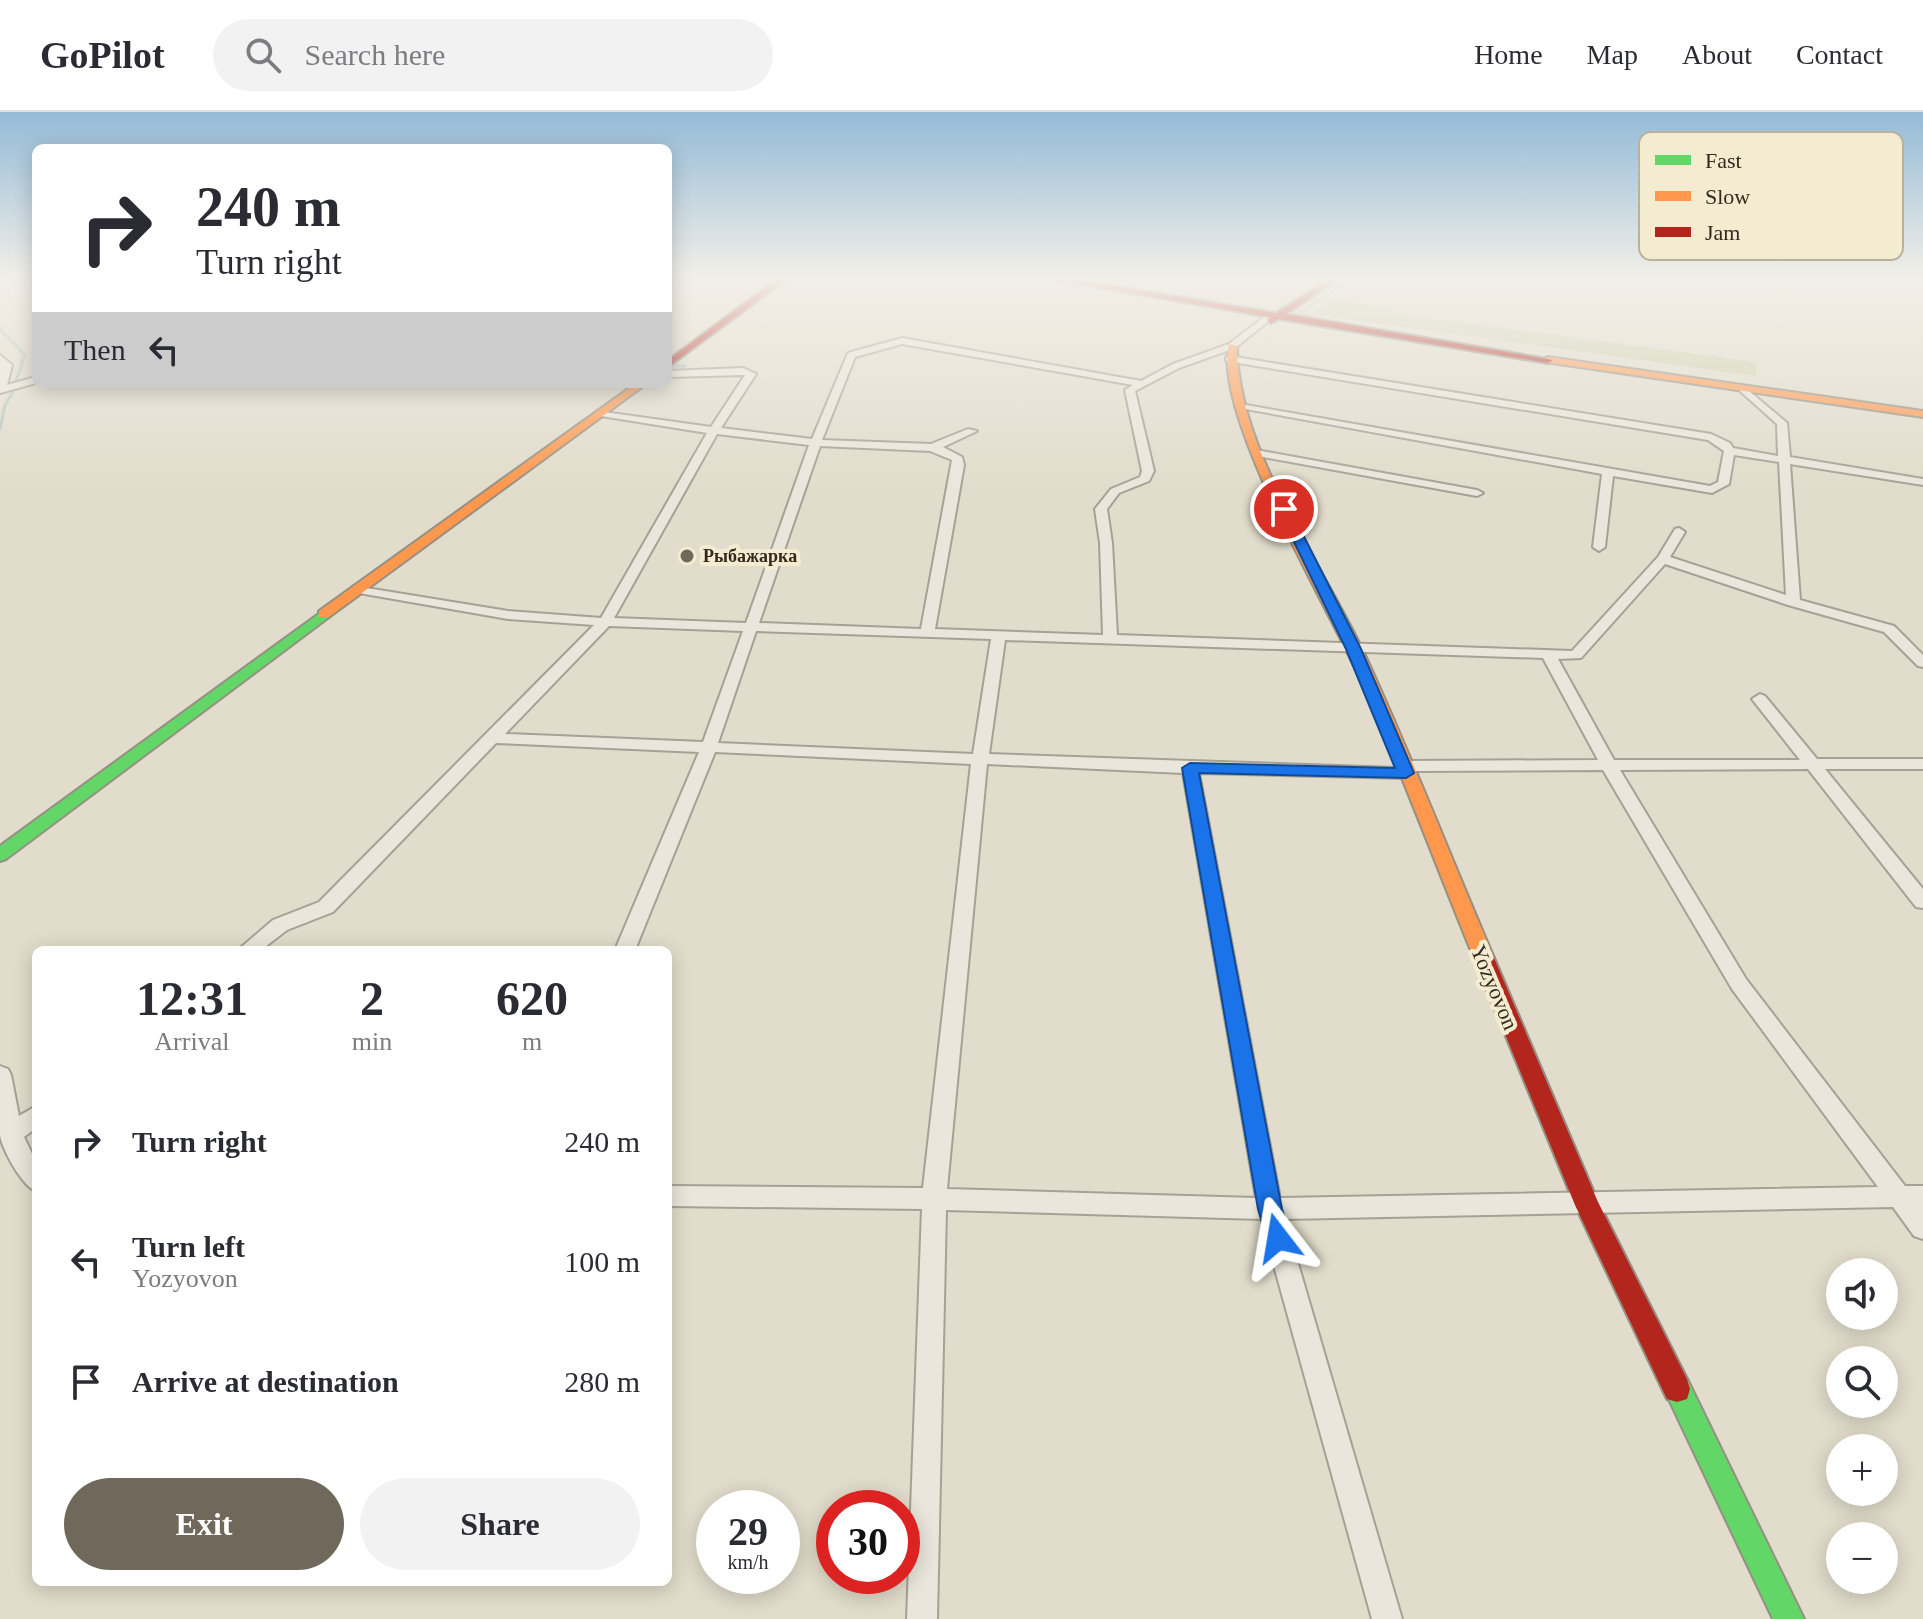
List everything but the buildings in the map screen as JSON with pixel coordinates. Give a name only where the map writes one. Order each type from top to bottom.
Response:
[{"type":"main road","points":[[672,365],[692,349]]},
{"type":"main road","points":[[1482,349],[1923,414]]},
{"type":"main road","points":[[1501,349],[1923,407]]},
{"type":"main road","name":"Yozyovon","points":[[1230,352],[1240,407],[1256,453],[1354,649],[1587,1205],[1789,1619]]},
{"type":"main road","points":[[0,855],[635,388]]},
{"type":"street","points":[[627,946],[709,747],[815,444],[851,355],[868,349]]},
{"type":"street","points":[[949,349],[1139,383]]},
{"type":"street","points":[[1110,639],[1106,543],[1101,509],[1115,491],[1145,479],[1148,471],[1130,390],[1139,383],[1233,349]]},
{"type":"street","points":[[1230,352],[1711,437],[1726,445],[1729,451],[1723,484],[1718,489],[1240,407]]},
{"type":"street","points":[[0,358],[7,365],[0,390]]},
{"type":"street","points":[[253,946],[280,925],[326,907],[605,622],[714,430],[751,374],[672,367]]},
{"type":"street","points":[[0,390],[32,381]]},
{"type":"street","points":[[1742,388],[1782,423],[1793,602]]},
{"type":"street","points":[[601,413],[815,444],[933,447],[952,453],[958,459],[958,465],[927,634]]},
{"type":"street","points":[[933,447],[972,431]]},
{"type":"street","points":[[1729,451],[1923,482]]},
{"type":"street","points":[[1256,453],[1477,493]]},
{"type":"street","points":[[1599,547],[1608,472]]},
{"type":"street","points":[[359,589],[508,615],[605,622],[1576,655],[1663,559],[1679,532]]},
{"type":"street","points":[[1663,559],[1793,602],[1889,629],[1923,663]]},
{"type":"street","points":[[922,1619],[934,1199],[980,758],[999,636]]},
{"type":"street","points":[[1549,656],[1609,766],[1739,984],[1911,1197],[1923,1228]]},
{"type":"street","points":[[1760,699],[1923,902]]},
{"type":"street","points":[[490,738],[1190,768],[1404,770],[1923,764]]},
{"type":"street","points":[[1190,768],[1270,1209],[1387,1619]]},
{"type":"street","points":[[0,1075],[10,1135],[32,1176]]},
{"type":"street","points":[[10,1135],[32,1118]]},
{"type":"street","points":[[672,1196],[934,1199],[1270,1209],[1911,1197]]},
{"type":"green space","points":[[1564,349],[1661,349],[1756,362],[1756,376]]},
{"type":"waterway","points":[[15,384],[25,355],[20,349]]},
{"type":"waterway","points":[[672,366],[685,366]]},
{"type":"waterway","points":[[0,429],[5,405],[14,390]]},
{"type":"traffic: fast","points":[[0,855],[324,614]]},
{"type":"traffic: fast","points":[[1677,1389],[1789,1619]]},
{"type":"traffic: slow","points":[[1232,349],[1232,374],[1241,410],[1257,452],[1276,497],[1354,648],[1484,958]]},
{"type":"traffic: slow","points":[[1548,360],[1923,414]]},
{"type":"traffic: slow","points":[[324,614],[635,388]]},
{"type":"traffic: jam","points":[[672,361],[688,349]]},
{"type":"traffic: jam","points":[[1483,349],[1548,360]]},
{"type":"traffic: jam","points":[[1484,958],[1587,1205],[1677,1389]]},
{"type":"place","name":"Рыбажарка","points":[[687,556]]},
{"type":"route","points":[[1278,1238],[1270,1209],[1190,768],[1406,773],[1354,649],[1284,509]]}]
